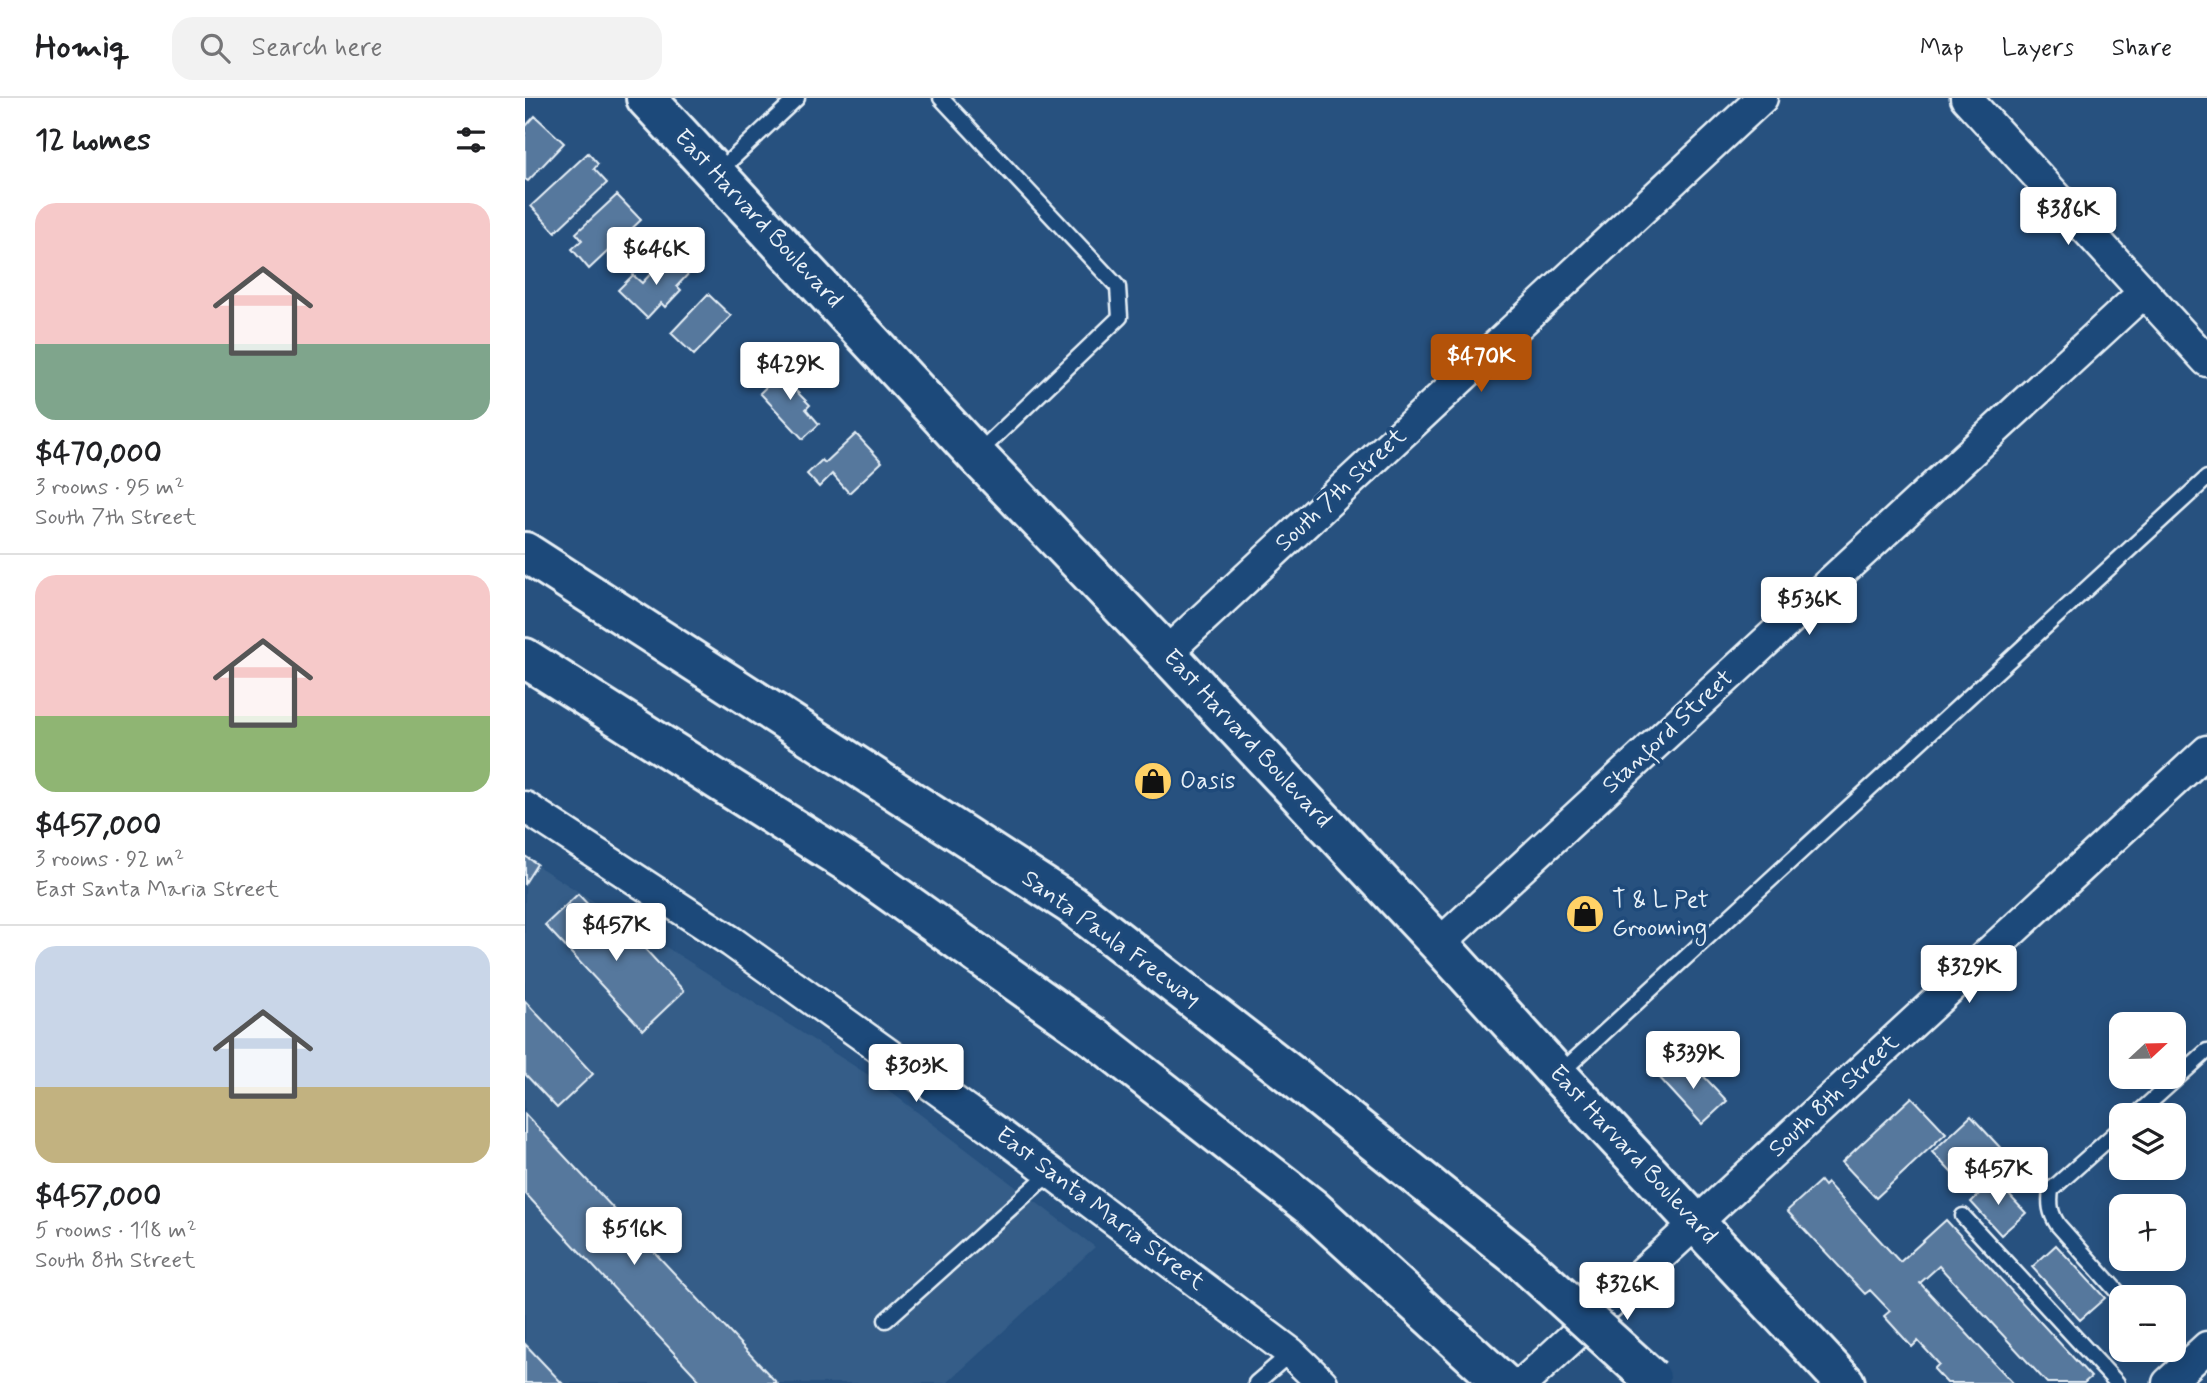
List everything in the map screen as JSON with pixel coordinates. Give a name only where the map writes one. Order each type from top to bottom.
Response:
[{"type":"main road","name":"East Harvard Boulevard","points":[[656,105],[716,174],[977,455],[1439,944],[1845,1383]]},
{"type":"main road","name":"Santa Paula Freeway","points":[[525,552],[1072,905],[1295,1077],[1520,1259],[1653,1381]]},
{"type":"main road","points":[[525,658],[862,871],[1098,1040],[1311,1207],[1503,1383]]},
{"type":"street","name":"South 7th Street","points":[[1166,653],[1762,98]]},
{"type":"street","points":[[1966,98],[2207,361]]},
{"type":"street","name":"Stanford Street","points":[[1439,944],[2144,292]]},
{"type":"street","name":"South 8th Street","points":[[1523,1383],[2207,751]]},
{"type":"street","name":"East Santa Maria Street","points":[[525,807],[732,942],[1051,1172],[1291,1353],[1322,1383]]},
{"type":"lane","points":[[716,174],[797,98]]},
{"type":"lane","points":[[941,98],[1118,287],[1120,317],[977,455]]},
{"type":"lane","points":[[1558,1075],[2207,478]]},
{"type":"lane","points":[[2149,1103],[2207,1051]]},
{"type":"lane","points":[[2109,1139],[2051,1190],[2049,1201],[2052,1216],[2058,1225],[2111,1285]]},
{"type":"lane","points":[[885,1320],[1051,1172]]},
{"type":"lane","points":[[1963,1216],[2117,1383]]},
{"type":"lane","points":[[1256,1383],[1291,1353]]},
{"type":"shaded area","points":[[525,858],[867,1074],[1095,1247],[947,1383],[525,1383]]},
{"type":"building","points":[[535,116],[564,143],[528,181],[525,179],[525,127]]},
{"type":"building","points":[[588,153],[598,164],[594,169],[607,183],[555,232],[531,206]]},
{"type":"building","points":[[617,195],[641,220],[589,269],[572,249],[582,240],[576,233]]},
{"type":"building","points":[[675,255],[691,271],[677,286],[681,290],[665,307],[661,303],[647,318],[618,290],[633,275],[642,283],[657,267],[661,270]]},
{"type":"building","points":[[708,294],[731,316],[694,355],[671,333]]},
{"type":"building","points":[[789,365],[804,380],[794,389],[810,405],[806,409],[819,424],[803,439],[760,393]]},
{"type":"building","points":[[856,434],[882,462],[849,493],[832,474],[819,487],[807,474],[822,460],[825,463]]},
{"type":"building","points":[[525,856],[537,864],[525,883]]},
{"type":"building","points":[[578,894],[626,945],[634,937],[684,991],[643,1030],[545,925]]},
{"type":"building","points":[[525,1001],[593,1074],[557,1108],[525,1074]]},
{"type":"building","points":[[1679,1058],[1692,1073],[1697,1069],[1727,1101],[1702,1124],[1659,1077]]},
{"type":"building","points":[[1912,1097],[1946,1133],[1876,1198],[1842,1162]]},
{"type":"building","points":[[525,1114],[777,1383],[702,1383],[525,1193]]},
{"type":"building","points":[[1971,1116],[2007,1155],[1969,1191],[1932,1152]]},
{"type":"building","points":[[1994,1179],[2026,1213],[2001,1235],[1971,1202]]},
{"type":"building","points":[[1820,1181],[1824,1186],[1827,1183],[1900,1262],[1946,1220],[2091,1377],[2084,1383],[2047,1383],[1939,1266],[1920,1283],[2013,1383],[1947,1383],[1934,1369],[1939,1364],[1918,1341],[1912,1347],[1884,1316],[1890,1311],[1870,1290],[1865,1294],[1787,1211]]},
{"type":"building","points":[[2056,1245],[2105,1298],[2080,1320],[2032,1267]]},
{"type":"building","points":[[525,1344],[562,1383],[525,1383]]},
{"type":"place","name":"Oasis","points":[[1153,781]]},
{"type":"place","name":"T & L Pet Grooming","points":[[1585,914]]}]
